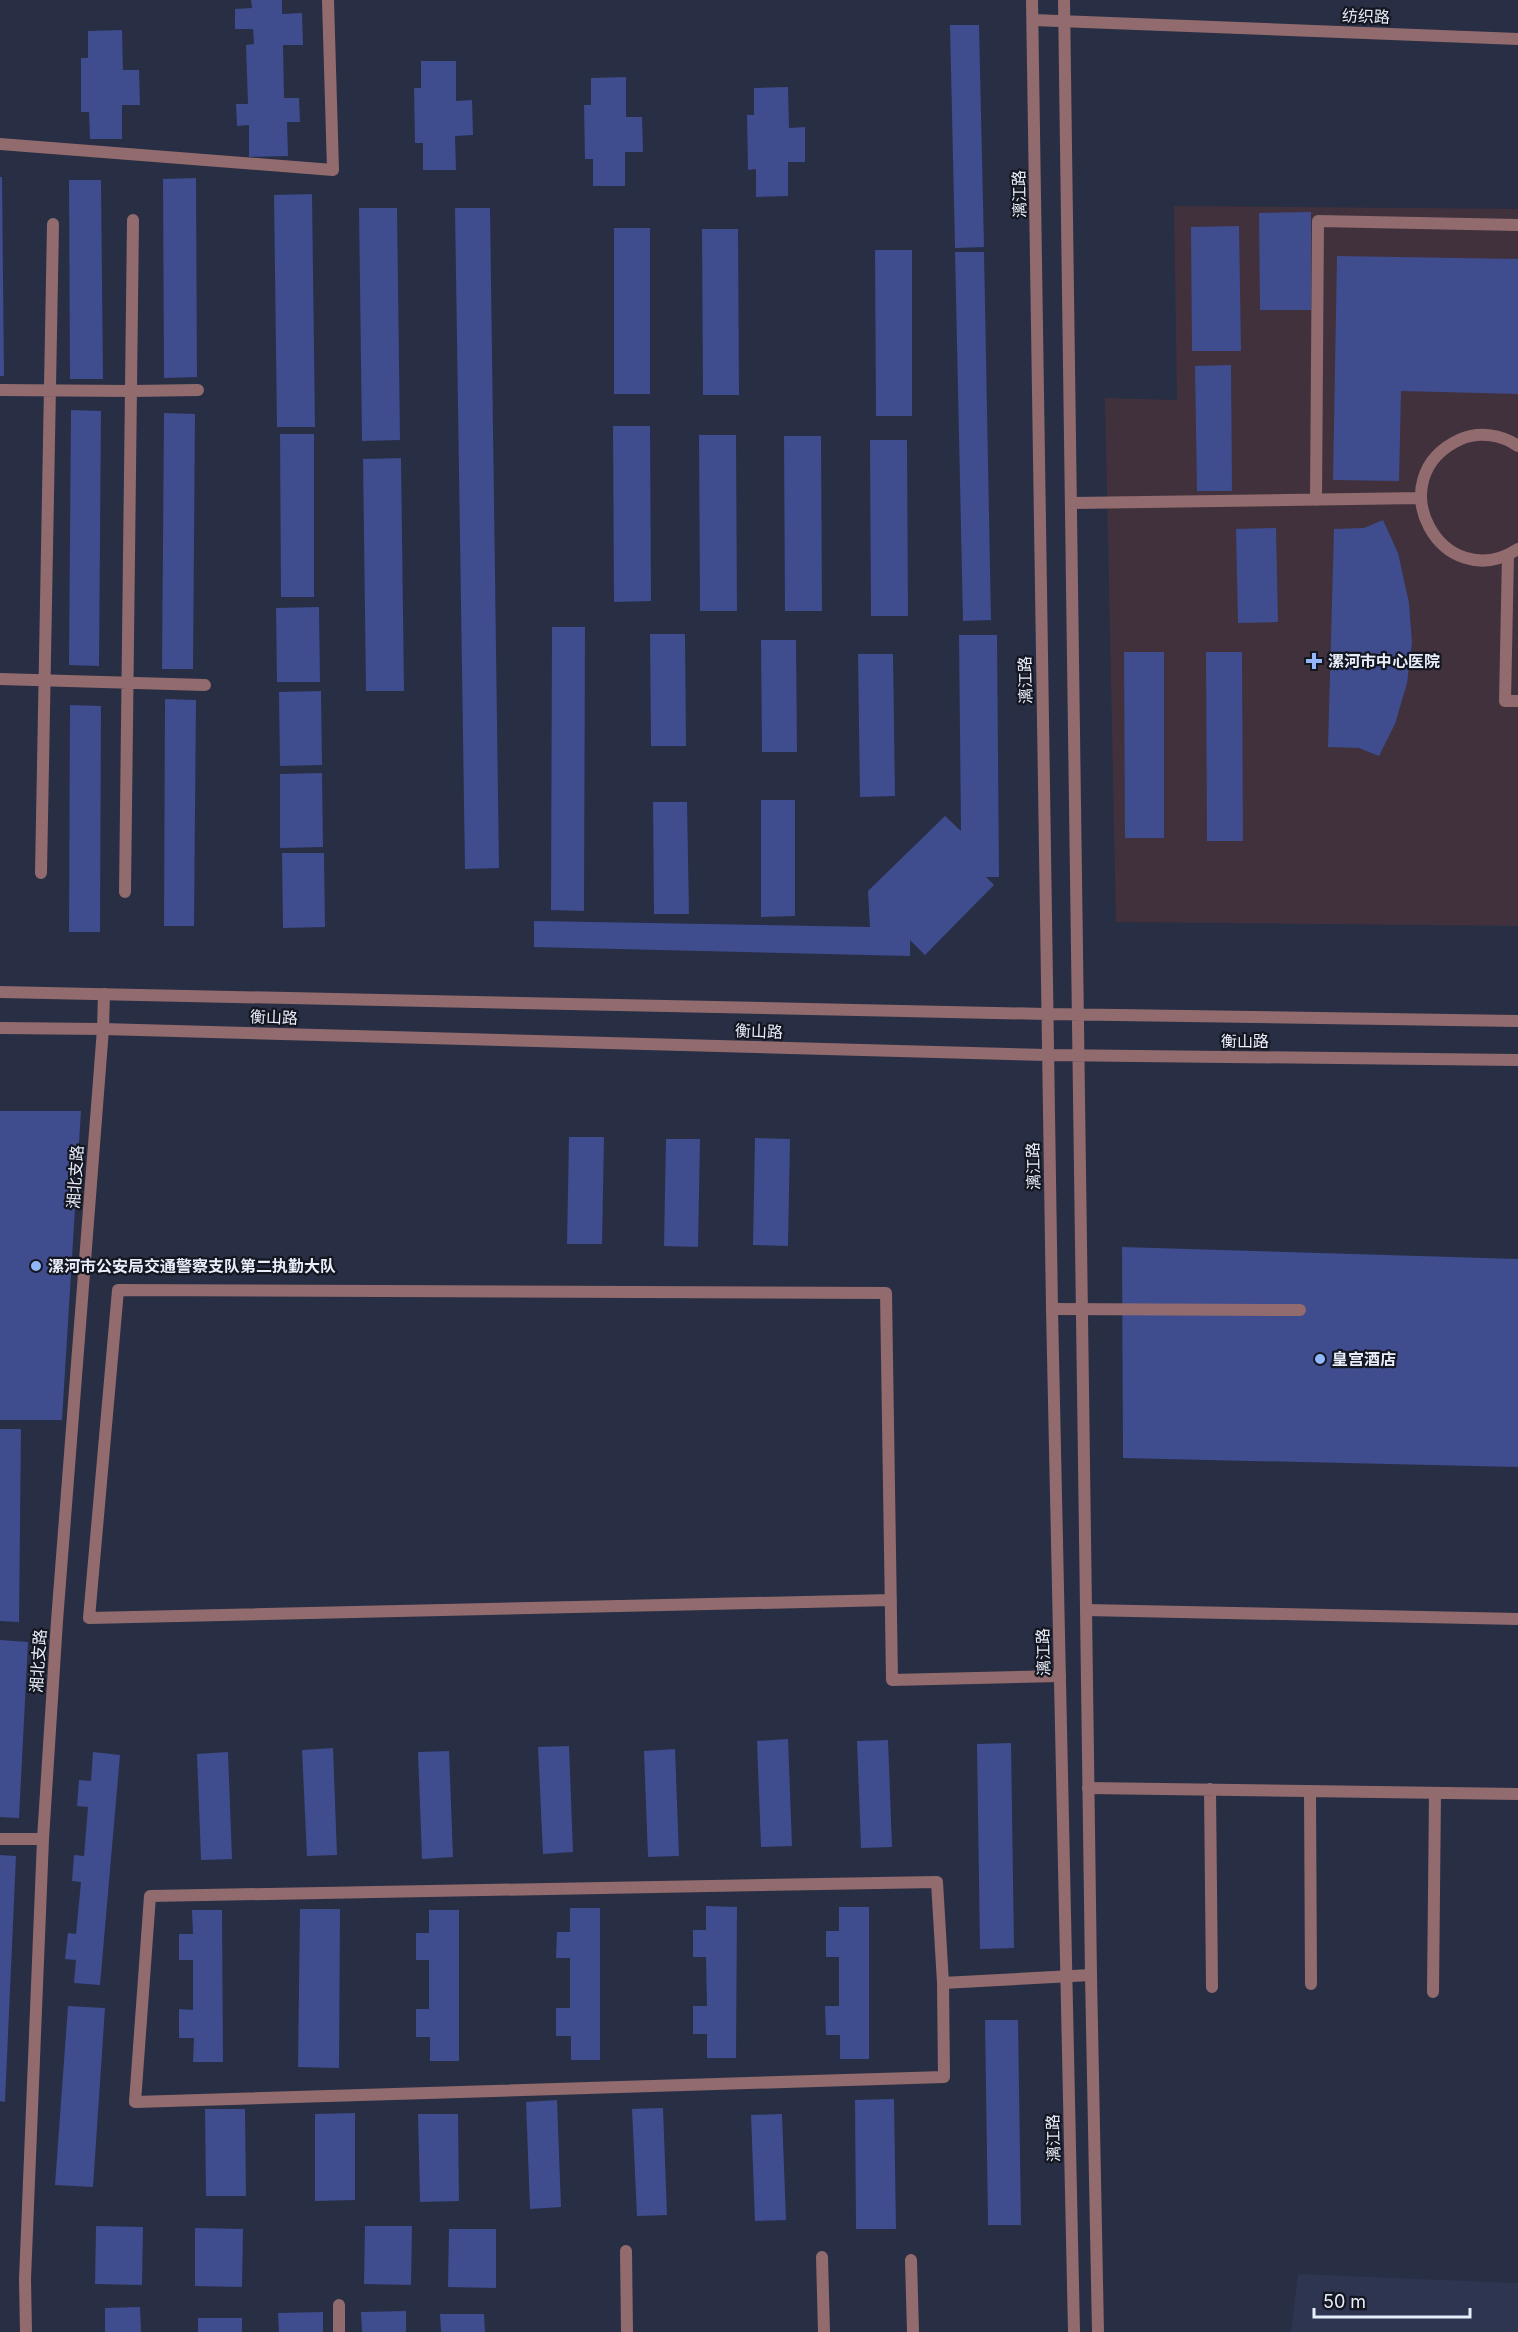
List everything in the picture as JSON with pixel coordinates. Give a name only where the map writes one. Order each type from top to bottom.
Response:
[{"type":"street","points":[[0,144],[333,170],[328,0]]},
{"type":"street","name":"漓江路","points":[[1032,0],[1047,1055],[1074,2332]]},
{"type":"street","points":[[1064,0],[1088,1788],[1098,2332]]},
{"type":"street","name":"纺织路","points":[[1032,20],[1518,39]]},
{"type":"street","points":[[125,892],[133,220]]},
{"type":"street","points":[[1316,500],[1318,221],[1518,225]]},
{"type":"street","points":[[41,873],[53,224]]},
{"type":"street","points":[[0,390],[198,390]]},
{"type":"street","points":[[1518,446],[1509,440],[1489,435],[1468,436],[1449,444],[1433,459],[1423,477],[1420,498],[1424,519],[1434,537],[1449,550],[1468,559],[1488,560],[1513,552],[1505,701],[1518,701]]},
{"type":"street","points":[[1072,503],[1420,498]]},
{"type":"street","points":[[0,679],[205,685]]},
{"type":"street","name":"衡山路","points":[[0,992],[1047,1014],[1518,1021]]},
{"type":"street","name":"湘北支路","points":[[26,2332],[25,2279],[43,1839],[104,994]]},
{"type":"street","name":"衡山路","points":[[0,1028],[1079,1056],[1518,1060]]},
{"type":"street","points":[[891,1600],[90,1618],[118,1290],[886,1293],[891,1600],[892,1680],[1060,1676]]},
{"type":"street","points":[[1052,1309],[1300,1310]]},
{"type":"street","points":[[1086,1610],[1518,1619]]},
{"type":"street","points":[[1088,1788],[1518,1794]]},
{"type":"street","points":[[1210,1789],[1212,1987]]},
{"type":"street","points":[[1310,1791],[1311,1984]]},
{"type":"street","points":[[1433,1992],[1435,1793]]},
{"type":"street","points":[[0,1839],[43,1839]]},
{"type":"street","points":[[937,1882],[943,1983],[944,2077],[135,2102],[150,1896],[937,1882]]},
{"type":"street","points":[[943,1983],[1091,1975]]},
{"type":"street","points":[[626,2251],[627,2332]]},
{"type":"street","points":[[822,2257],[824,2332]]},
{"type":"street","points":[[911,2260],[913,2332]]},
{"type":"street","points":[[339,2305],[339,2332]]},
{"type":"shaded area","name":"漯河市中心医院","points":[[1174,206],[1518,209],[1518,926],[1116,922],[1105,398],[1177,400]]},
{"type":"shaded area","points":[[1298,2274],[1518,2283],[1518,2332],[1291,2332]]},
{"type":"building","points":[[251,0],[282,0],[282,14],[302,13],[303,45],[283,45],[284,98],[299,98],[300,122],[287,122],[288,156],[249,157],[249,125],[237,126],[236,104],[248,104],[246,45],[254,44],[253,29],[235,29],[235,9],[252,8]]},
{"type":"building","points":[[950,25],[979,25],[984,247],[955,248]]},
{"type":"building","points":[[122,30],[123,70],[139,70],[140,105],[122,105],[122,139],[90,139],[89,112],[81,112],[81,58],[88,58],[88,31]]},
{"type":"building","points":[[421,61],[456,61],[456,101],[472,100],[473,135],[455,136],[456,170],[423,170],[423,143],[415,143],[414,88],[421,88]]},
{"type":"building","points":[[626,77],[626,117],[642,117],[643,152],[625,152],[625,186],[593,186],[593,159],[585,159],[584,105],[591,105],[591,78]]},
{"type":"building","points":[[788,87],[789,128],[805,127],[805,162],[788,162],[788,196],[756,197],[756,169],[748,170],[747,115],[754,115],[754,88]]},
{"type":"building","points":[[0,177],[2,177],[4,376],[0,376]]},
{"type":"building","points":[[196,178],[197,377],[164,378],[163,179]]},
{"type":"building","points":[[69,180],[101,180],[103,379],[70,379]]},
{"type":"building","points":[[312,194],[315,427],[277,427],[274,195]]},
{"type":"building","points":[[359,208],[397,208],[400,440],[362,441]]},
{"type":"building","points":[[455,208],[490,208],[499,868],[465,869]]},
{"type":"building","points":[[1311,212],[1311,310],[1260,310],[1259,213]]},
{"type":"building","points":[[1239,226],[1241,351],[1192,351],[1191,227]]},
{"type":"building","points":[[614,228],[650,228],[650,394],[614,394]]},
{"type":"building","points":[[702,229],[738,229],[739,395],[703,395]]},
{"type":"building","points":[[875,250],[912,250],[912,416],[876,416]]},
{"type":"building","points":[[955,252],[984,252],[991,620],[963,621]]},
{"type":"building","points":[[1337,256],[1518,259],[1518,394],[1401,391],[1399,481],[1333,480]]},
{"type":"building","points":[[1231,365],[1232,491],[1197,491],[1195,366]]},
{"type":"building","points":[[71,410],[101,411],[99,666],[69,665]]},
{"type":"building","points":[[164,413],[195,414],[193,669],[162,669]]},
{"type":"building","points":[[613,426],[650,426],[651,601],[614,602]]},
{"type":"building","points":[[280,434],[314,434],[314,597],[281,597]]},
{"type":"building","points":[[699,435],[736,435],[737,611],[700,611]]},
{"type":"building","points":[[784,436],[821,436],[822,611],[785,611]]},
{"type":"building","points":[[870,440],[907,440],[908,616],[871,616]]},
{"type":"building","points":[[401,458],[404,691],[366,691],[363,459]]},
{"type":"building","points":[[1383,520],[1398,553],[1409,603],[1412,643],[1407,683],[1395,724],[1379,756],[1359,748],[1328,747],[1334,529],[1364,528]]},
{"type":"building","points":[[1276,528],[1278,622],[1238,623],[1236,529]]},
{"type":"building","points":[[319,607],[320,682],[277,682],[276,608]]},
{"type":"building","points":[[552,627],[585,627],[584,911],[551,910]]},
{"type":"building","points":[[650,634],[685,634],[686,746],[651,746]]},
{"type":"building","points":[[959,635],[997,635],[999,877],[986,877],[994,885],[925,955],[910,940],[910,956],[534,947],[534,921],[870,927],[868,891],[945,816],[961,831]]},
{"type":"building","points":[[761,640],[796,640],[797,752],[762,752]]},
{"type":"building","points":[[1124,652],[1164,652],[1164,838],[1125,838]]},
{"type":"building","points":[[1206,652],[1242,652],[1243,841],[1207,841]]},
{"type":"building","points":[[858,654],[893,654],[895,796],[860,797]]},
{"type":"building","points":[[321,691],[322,765],[280,766],[279,692]]},
{"type":"building","points":[[165,699],[196,700],[194,926],[164,926]]},
{"type":"building","points":[[70,705],[101,706],[100,932],[69,932]]},
{"type":"building","points":[[322,773],[323,847],[280,848],[280,774]]},
{"type":"building","points":[[761,800],[795,800],[795,916],[761,917]]},
{"type":"building","points":[[653,802],[687,802],[689,914],[654,914]]},
{"type":"building","points":[[282,853],[324,853],[325,927],[283,928]]},
{"type":"building","name":"漯河市公安局交通警察支队第二执勤大队","points":[[0,1111],[81,1111],[62,1420],[0,1420]]},
{"type":"building","points":[[569,1137],[604,1137],[602,1244],[567,1244]]},
{"type":"building","points":[[755,1138],[790,1139],[788,1246],[753,1245]]},
{"type":"building","points":[[666,1139],[700,1139],[698,1247],[664,1246]]},
{"type":"building","name":"皇宫酒店","points":[[1122,1247],[1518,1259],[1518,1467],[1123,1458]]},
{"type":"building","points":[[0,1429],[21,1429],[19,1622],[0,1621]]},
{"type":"building","points":[[0,1640],[28,1642],[19,1818],[0,1817]]},
{"type":"building","points":[[788,1739],[792,1846],[761,1847],[757,1741]]},
{"type":"building","points":[[888,1740],[892,1847],[861,1848],[857,1741]]},
{"type":"building","points":[[1011,1743],[1014,1948],[980,1949],[977,1744]]},
{"type":"building","points":[[569,1746],[573,1852],[543,1854],[538,1747]]},
{"type":"building","points":[[333,1748],[337,1855],[307,1856],[302,1750]]},
{"type":"building","points":[[675,1749],[679,1856],[648,1857],[644,1751]]},
{"type":"building","points":[[449,1751],[453,1857],[422,1859],[418,1752]]},
{"type":"building","points":[[93,1752],[120,1755],[100,1985],[74,1983],[76,1960],[65,1959],[68,1933],[76,1934],[81,1882],[72,1881],[74,1855],[84,1856],[88,1807],[77,1806],[79,1780],[91,1781]]},
{"type":"building","points":[[228,1752],[232,1859],[201,1860],[197,1754]]},
{"type":"building","points":[[0,1855],[16,1856],[5,2102],[0,2101]]},
{"type":"building","points":[[706,1906],[737,1907],[736,2058],[707,2058],[707,2034],[693,2034],[693,2006],[707,2006],[706,1957],[693,1957],[693,1930],[706,1930]]},
{"type":"building","points":[[839,1907],[869,1907],[869,2059],[840,2059],[840,2035],[826,2035],[825,2006],[839,2006],[839,1957],[826,1957],[826,1931],[839,1931]]},
{"type":"building","points":[[570,1908],[600,1908],[600,2060],[571,2060],[571,2036],[556,2036],[556,2008],[570,2008],[570,1958],[556,1958],[557,1932],[570,1932]]},
{"type":"building","points":[[300,1909],[340,1909],[339,2068],[298,2067]]},
{"type":"building","points":[[192,1910],[222,1910],[223,2062],[193,2062],[194,2038],[179,2038],[179,2009],[193,2010],[193,1960],[179,1960],[179,1934],[193,1934]]},
{"type":"building","points":[[429,1910],[459,1910],[459,2061],[430,2061],[430,2037],[416,2037],[416,2009],[429,2009],[429,1960],[416,1960],[416,1933],[429,1933]]},
{"type":"building","points":[[68,2006],[105,2008],[93,2187],[55,2185]]},
{"type":"building","points":[[985,2020],[1018,2020],[1021,2225],[988,2225]]},
{"type":"building","points":[[894,2099],[896,2229],[856,2229],[855,2100]]},
{"type":"building","points":[[557,2100],[561,2207],[530,2209],[526,2102]]},
{"type":"building","points":[[663,2108],[667,2215],[637,2216],[632,2109]]},
{"type":"building","points":[[205,2109],[245,2109],[246,2196],[206,2196]]},
{"type":"building","points":[[355,2113],[355,2200],[315,2201],[315,2114]]},
{"type":"building","points":[[418,2114],[458,2114],[459,2201],[420,2202]]},
{"type":"building","points":[[782,2114],[786,2220],[755,2221],[751,2115]]},
{"type":"building","points":[[96,2226],[143,2227],[142,2285],[95,2284]]},
{"type":"building","points":[[365,2226],[412,2226],[411,2285],[364,2284]]},
{"type":"building","points":[[195,2228],[243,2229],[242,2287],[195,2286]]},
{"type":"building","points":[[449,2229],[496,2229],[496,2288],[448,2287]]},
{"type":"building","points":[[140,2307],[141,2332],[105,2332],[105,2308]]},
{"type":"building","points":[[406,2311],[406,2332],[362,2332],[361,2312]]},
{"type":"building","points":[[323,2312],[323,2332],[279,2332],[278,2313]]},
{"type":"building","points":[[440,2314],[484,2314],[485,2332],[441,2332]]},
{"type":"building","points":[[198,2318],[242,2318],[242,2332],[198,2332]]},
{"type":"place","name":"漯河市中心医院","points":[[1314,661]]},
{"type":"place","name":"漯河市公安局交通警察支队第二执勤大队","points":[[36,1266]]},
{"type":"place","name":"皇宫酒店","points":[[1320,1359]]}]
